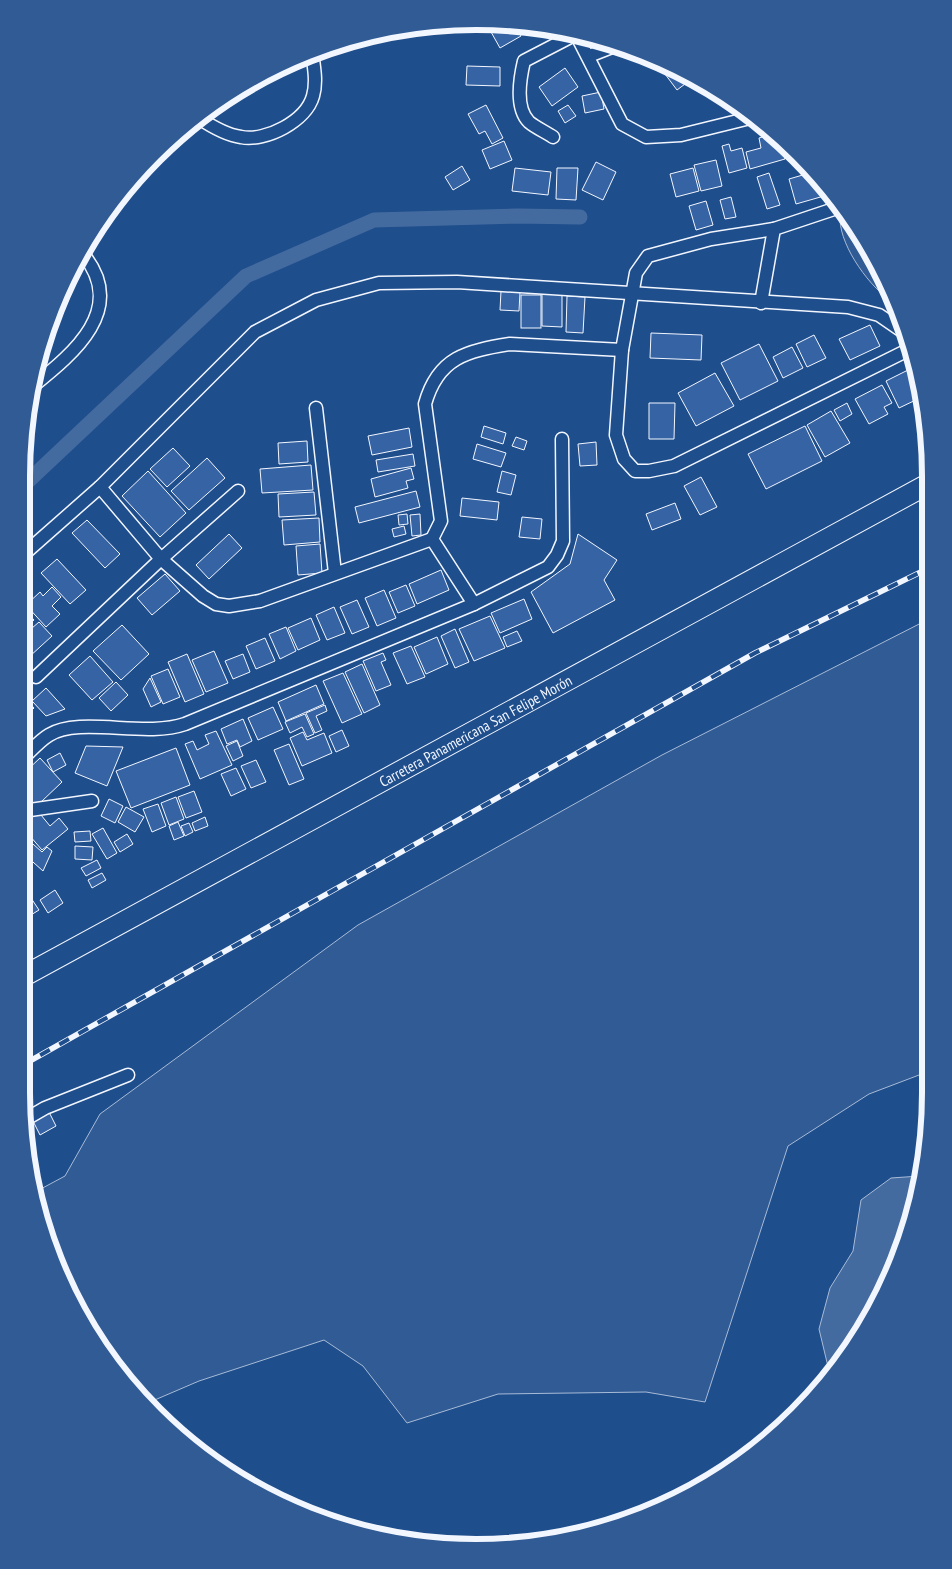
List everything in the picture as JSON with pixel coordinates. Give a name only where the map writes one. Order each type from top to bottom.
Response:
[{"type":"main road","name":"Carretera Panamericana San Felipe Morón","points":[[30,973],[922,487]]},
{"type":"street","points":[[553,137],[528,121],[522,106],[519,81],[524,61],[565,40]]},
{"type":"street","points":[[581,43],[622,124],[646,136],[681,135],[744,119]]},
{"type":"street","points":[[589,56],[605,49]]},
{"type":"street","points":[[205,121],[225,132],[242,138],[273,133],[301,115],[313,97],[315,80],[313,61]]},
{"type":"street","points":[[834,209],[774,229],[711,239],[648,256],[636,273],[631,292],[622,350],[616,435],[624,459],[635,471],[649,471],[674,466],[904,352]]},
{"type":"street","points":[[760,302],[774,229]]},
{"type":"street","points":[[41,379],[70,356],[94,323],[99,303],[100,282],[86,260]]},
{"type":"street","points":[[30,549],[100,487],[255,332],[316,300],[379,283],[457,282],[848,307],[879,315],[896,327]]},
{"type":"street","points":[[100,487],[161,559],[203,596],[216,604],[229,606],[260,600],[432,539],[441,521],[425,404],[431,385],[446,366],[468,352],[510,344],[622,350]]},
{"type":"street","points":[[316,408],[335,573]]},
{"type":"street","points":[[30,752],[48,735],[72,728],[142,729],[175,727],[474,604],[548,566],[557,555],[563,541],[562,438]]},
{"type":"street","points":[[36,677],[161,559],[238,491]]},
{"type":"street","points":[[432,539],[474,604]]},
{"type":"street","points":[[30,810],[92,801]]},
{"type":"street","points":[[31,1116],[46,1108],[128,1075]]},
{"type":"shaded area","points":[[840,220],[862,253],[884,296],[867,278],[851,255]]},
{"type":"shaded area","points":[[922,623],[922,1074],[869,1094],[788,1146],[705,1402],[646,1392],[498,1394],[407,1423],[363,1366],[324,1340],[199,1381],[154,1400],[122,1365],[105,1341],[76,1290],[54,1236],[41,1189],[65,1176],[100,1114],[358,925],[662,755]]},
{"type":"shaded area","points":[[914,1176],[907,1208],[898,1236],[876,1290],[847,1341],[828,1367],[819,1329],[830,1288],[853,1251],[861,1200],[891,1178]]},
{"type":"building","points":[[490,30],[519,32],[521,36],[500,48]]},
{"type":"building","points":[[467,66],[500,67],[500,86],[466,85]]},
{"type":"building","points":[[565,68],[578,87],[552,106],[539,87]]},
{"type":"building","points":[[663,71],[686,83],[677,90]]},
{"type":"building","points":[[601,92],[604,109],[585,113],[582,96]]},
{"type":"building","points":[[486,105],[503,138],[492,144],[485,131],[479,134],[468,114]]},
{"type":"building","points":[[568,105],[576,116],[565,123],[558,111]]},
{"type":"building","points":[[765,136],[784,154],[785,159],[750,169],[746,152],[761,148],[759,138]]},
{"type":"building","points":[[504,141],[512,160],[490,169],[482,150]]},
{"type":"building","points":[[729,144],[731,151],[742,148],[747,168],[729,173],[722,146]]},
{"type":"building","points":[[716,160],[722,186],[701,191],[694,165]]},
{"type":"building","points":[[596,162],[616,172],[603,200],[582,190]]},
{"type":"building","points":[[462,166],[470,180],[453,190],[445,177]]},
{"type":"building","points":[[515,168],[551,172],[548,195],[512,191]]},
{"type":"building","points":[[557,168],[578,168],[576,200],[556,199]]},
{"type":"building","points":[[693,168],[699,191],[676,197],[670,174]]},
{"type":"building","points":[[769,173],[780,205],[767,209],[757,177]]},
{"type":"building","points":[[804,175],[823,196],[796,204],[789,179]]},
{"type":"building","points":[[731,197],[736,217],[725,219],[720,200]]},
{"type":"building","points":[[706,201],[713,225],[696,230],[689,206]]},
{"type":"building","points":[[501,291],[520,292],[519,311],[500,310]]},
{"type":"building","points":[[542,292],[562,293],[562,327],[542,326]]},
{"type":"building","points":[[521,295],[541,295],[541,328],[521,328]]},
{"type":"building","points":[[567,296],[585,297],[583,333],[566,332]]},
{"type":"building","points":[[870,325],[880,346],[850,360],[839,339]]},
{"type":"building","points":[[651,333],[702,335],[701,360],[650,358]]},
{"type":"building","points":[[814,335],[826,358],[807,367],[796,344]]},
{"type":"building","points":[[759,344],[778,381],[740,400],[721,363]]},
{"type":"building","points":[[792,347],[803,368],[783,378],[773,357]]},
{"type":"building","points":[[909,370],[915,400],[899,408],[886,381]]},
{"type":"building","points":[[715,373],[734,406],[696,426],[678,393]]},
{"type":"building","points":[[882,385],[892,403],[884,407],[888,414],[869,424],[855,399]]},
{"type":"building","points":[[649,403],[675,403],[674,439],[649,439]]},
{"type":"building","points":[[847,403],[852,414],[840,421],[834,410]]},
{"type":"building","points":[[831,411],[850,443],[825,457],[807,425]]},
{"type":"building","points":[[484,426],[506,433],[503,444],[481,437]]},
{"type":"building","points":[[805,426],[822,461],[766,489],[748,454]]},
{"type":"building","points":[[409,428],[412,447],[372,455],[368,436]]},
{"type":"building","points":[[516,437],[527,441],[524,450],[512,446]]},
{"type":"building","points":[[307,441],[308,462],[279,464],[278,443]]},
{"type":"building","points":[[596,442],[597,465],[580,466],[578,444]]},
{"type":"building","points":[[477,444],[506,453],[501,467],[473,459]]},
{"type":"building","points":[[173,448],[190,466],[167,487],[150,469]]},
{"type":"building","points":[[413,454],[415,466],[378,472],[376,460]]},
{"type":"building","points":[[207,458],[225,478],[189,510],[171,491]]},
{"type":"building","points":[[311,465],[313,490],[262,493],[260,469]]},
{"type":"building","points":[[411,468],[414,479],[406,481],[408,488],[375,497],[371,479]]},
{"type":"building","points":[[148,471],[186,513],[160,537],[122,496]]},
{"type":"building","points":[[502,471],[516,475],[511,495],[497,492]]},
{"type":"building","points":[[701,477],[717,507],[700,515],[684,486]]},
{"type":"building","points":[[416,491],[420,507],[359,523],[355,507]]},
{"type":"building","points":[[314,492],[316,515],[279,517],[278,494]]},
{"type":"building","points":[[462,498],[499,502],[497,520],[460,516]]},
{"type":"building","points":[[675,503],[681,519],[652,530],[646,514]]},
{"type":"building","points":[[407,514],[408,524],[399,525],[398,515]]},
{"type":"building","points":[[420,514],[421,535],[412,536],[410,515]]},
{"type":"building","points":[[522,517],[542,519],[540,539],[519,537]]},
{"type":"building","points":[[319,518],[320,542],[284,545],[282,520]]},
{"type":"building","points":[[87,520],[120,554],[105,568],[72,533]]},
{"type":"building","points":[[404,526],[406,534],[394,537],[392,529]]},
{"type":"building","points":[[229,534],[242,548],[209,579],[196,565]]},
{"type":"building","points":[[578,534],[617,560],[604,580],[615,600],[553,633],[531,592],[570,564]]},
{"type":"building","points":[[320,544],[322,573],[298,575],[296,546]]},
{"type":"building","points":[[57,559],[86,590],[70,604],[41,573]]},
{"type":"building","points":[[441,570],[449,590],[417,604],[409,584]]},
{"type":"building","points":[[165,574],[180,591],[152,615],[137,598]]},
{"type":"building","points":[[406,585],[415,606],[398,613],[389,592]]},
{"type":"building","points":[[52,587],[61,597],[52,606],[60,614],[46,627],[30,609],[30,601],[40,592],[43,596]]},
{"type":"building","points":[[384,590],[396,618],[377,626],[365,598]]},
{"type":"building","points":[[524,599],[532,619],[500,633],[491,613]]},
{"type":"building","points":[[357,600],[369,627],[352,634],[340,607]]},
{"type":"building","points":[[334,607],[345,633],[327,640],[316,615]]},
{"type":"building","points":[[490,616],[505,648],[474,661],[459,629]]},
{"type":"building","points":[[311,618],[320,640],[298,650],[288,628]]},
{"type":"building","points":[[39,622],[52,636],[30,656],[30,630]]},
{"type":"building","points":[[122,625],[149,654],[121,680],[93,651]]},
{"type":"building","points":[[286,627],[296,651],[280,659],[269,634]]},
{"type":"building","points":[[455,629],[469,662],[455,668],[441,636]]},
{"type":"building","points":[[517,631],[522,641],[507,647],[503,637]]},
{"type":"building","points":[[437,637],[448,664],[426,674],[414,647]]},
{"type":"building","points":[[265,638],[275,661],[256,669],[246,646]]},
{"type":"building","points":[[411,646],[425,677],[407,684],[393,653]]},
{"type":"building","points":[[214,651],[228,683],[206,692],[192,660]]},
{"type":"building","points":[[383,653],[386,660],[381,662],[391,685],[376,691],[363,661]]},
{"type":"building","points":[[187,654],[204,694],[185,702],[168,662]]},
{"type":"building","points":[[243,654],[250,672],[233,679],[225,661]]},
{"type":"building","points":[[90,656],[113,682],[92,700],[69,675]]},
{"type":"building","points":[[362,664],[380,705],[364,713],[345,672]]},
{"type":"building","points":[[168,669],[180,697],[163,704],[151,676]]},
{"type":"building","points":[[343,673],[362,714],[342,723],[323,681]]},
{"type":"building","points":[[150,678],[161,702],[151,707],[143,689]]},
{"type":"building","points":[[116,682],[128,695],[111,711],[99,698]]},
{"type":"building","points":[[316,685],[324,704],[286,721],[278,702]]},
{"type":"building","points":[[46,688],[65,709],[46,716],[32,701]]},
{"type":"building","points":[[30,704],[34,708],[30,712]]},
{"type":"building","points":[[325,705],[327,711],[316,716],[322,730],[315,733],[306,713]]},
{"type":"building","points":[[273,707],[283,729],[258,740],[248,718]]},
{"type":"building","points":[[305,714],[314,734],[307,737],[302,727],[290,733],[285,722]]},
{"type":"building","points":[[243,719],[252,741],[240,747],[237,740],[227,744],[221,729]]},
{"type":"building","points":[[342,730],[349,746],[336,752],[329,736]]},
{"type":"building","points":[[216,731],[232,765],[200,779],[185,744],[193,741],[197,750],[209,744],[205,735]]},
{"type":"building","points":[[303,732],[307,740],[324,733],[332,753],[302,766],[290,738]]},
{"type":"building","points":[[237,741],[243,756],[233,761],[226,746]]},
{"type":"building","points":[[289,744],[304,779],[289,785],[274,750]]},
{"type":"building","points":[[86,746],[123,747],[107,786],[75,773]]},
{"type":"building","points":[[176,748],[190,785],[131,808],[116,771]]},
{"type":"building","points":[[60,753],[66,765],[53,772],[47,760]]},
{"type":"building","points":[[40,758],[62,782],[41,802],[30,805],[30,767]]},
{"type":"building","points":[[256,760],[266,782],[251,788],[241,766]]},
{"type":"building","points":[[236,768],[246,789],[231,796],[221,774]]},
{"type":"building","points":[[194,791],[202,812],[186,818],[178,797]]},
{"type":"building","points":[[176,797],[184,819],[169,825],[161,803]]},
{"type":"building","points":[[109,799],[123,806],[115,823],[101,816]]},
{"type":"building","points":[[158,804],[166,826],[152,832],[143,809]]},
{"type":"building","points":[[126,807],[144,817],[135,832],[118,822]]},
{"type":"building","points":[[41,815],[50,826],[59,818],[68,829],[42,850],[30,836],[30,816]]},
{"type":"building","points":[[205,817],[208,826],[195,831],[192,823]]},
{"type":"building","points":[[178,822],[184,836],[174,840],[169,826]]},
{"type":"building","points":[[189,823],[193,832],[185,836],[181,826]]},
{"type":"building","points":[[103,828],[117,853],[107,859],[92,834]]},
{"type":"building","points":[[90,831],[91,841],[75,842],[74,832]]},
{"type":"building","points":[[127,834],[133,844],[120,852],[114,842]]},
{"type":"building","points":[[33,844],[42,852],[47,847],[52,851],[43,871],[30,859],[30,847]]},
{"type":"building","points":[[75,846],[93,847],[92,860],[75,859]]},
{"type":"building","points":[[97,860],[101,868],[86,876],[81,868]]},
{"type":"building","points":[[102,873],[106,880],[92,888],[88,880]]},
{"type":"building","points":[[55,890],[63,903],[48,913],[40,900]]},
{"type":"building","points":[[30,899],[39,910],[30,916]]},
{"type":"building","points":[[49,1112],[56,1126],[40,1135],[33,1121]]},
{"type":"waterway","points":[[30,479],[246,276],[374,220],[517,216],[580,217]]},
{"type":"railway","points":[[30,1061],[755,653],[922,571]]}]
